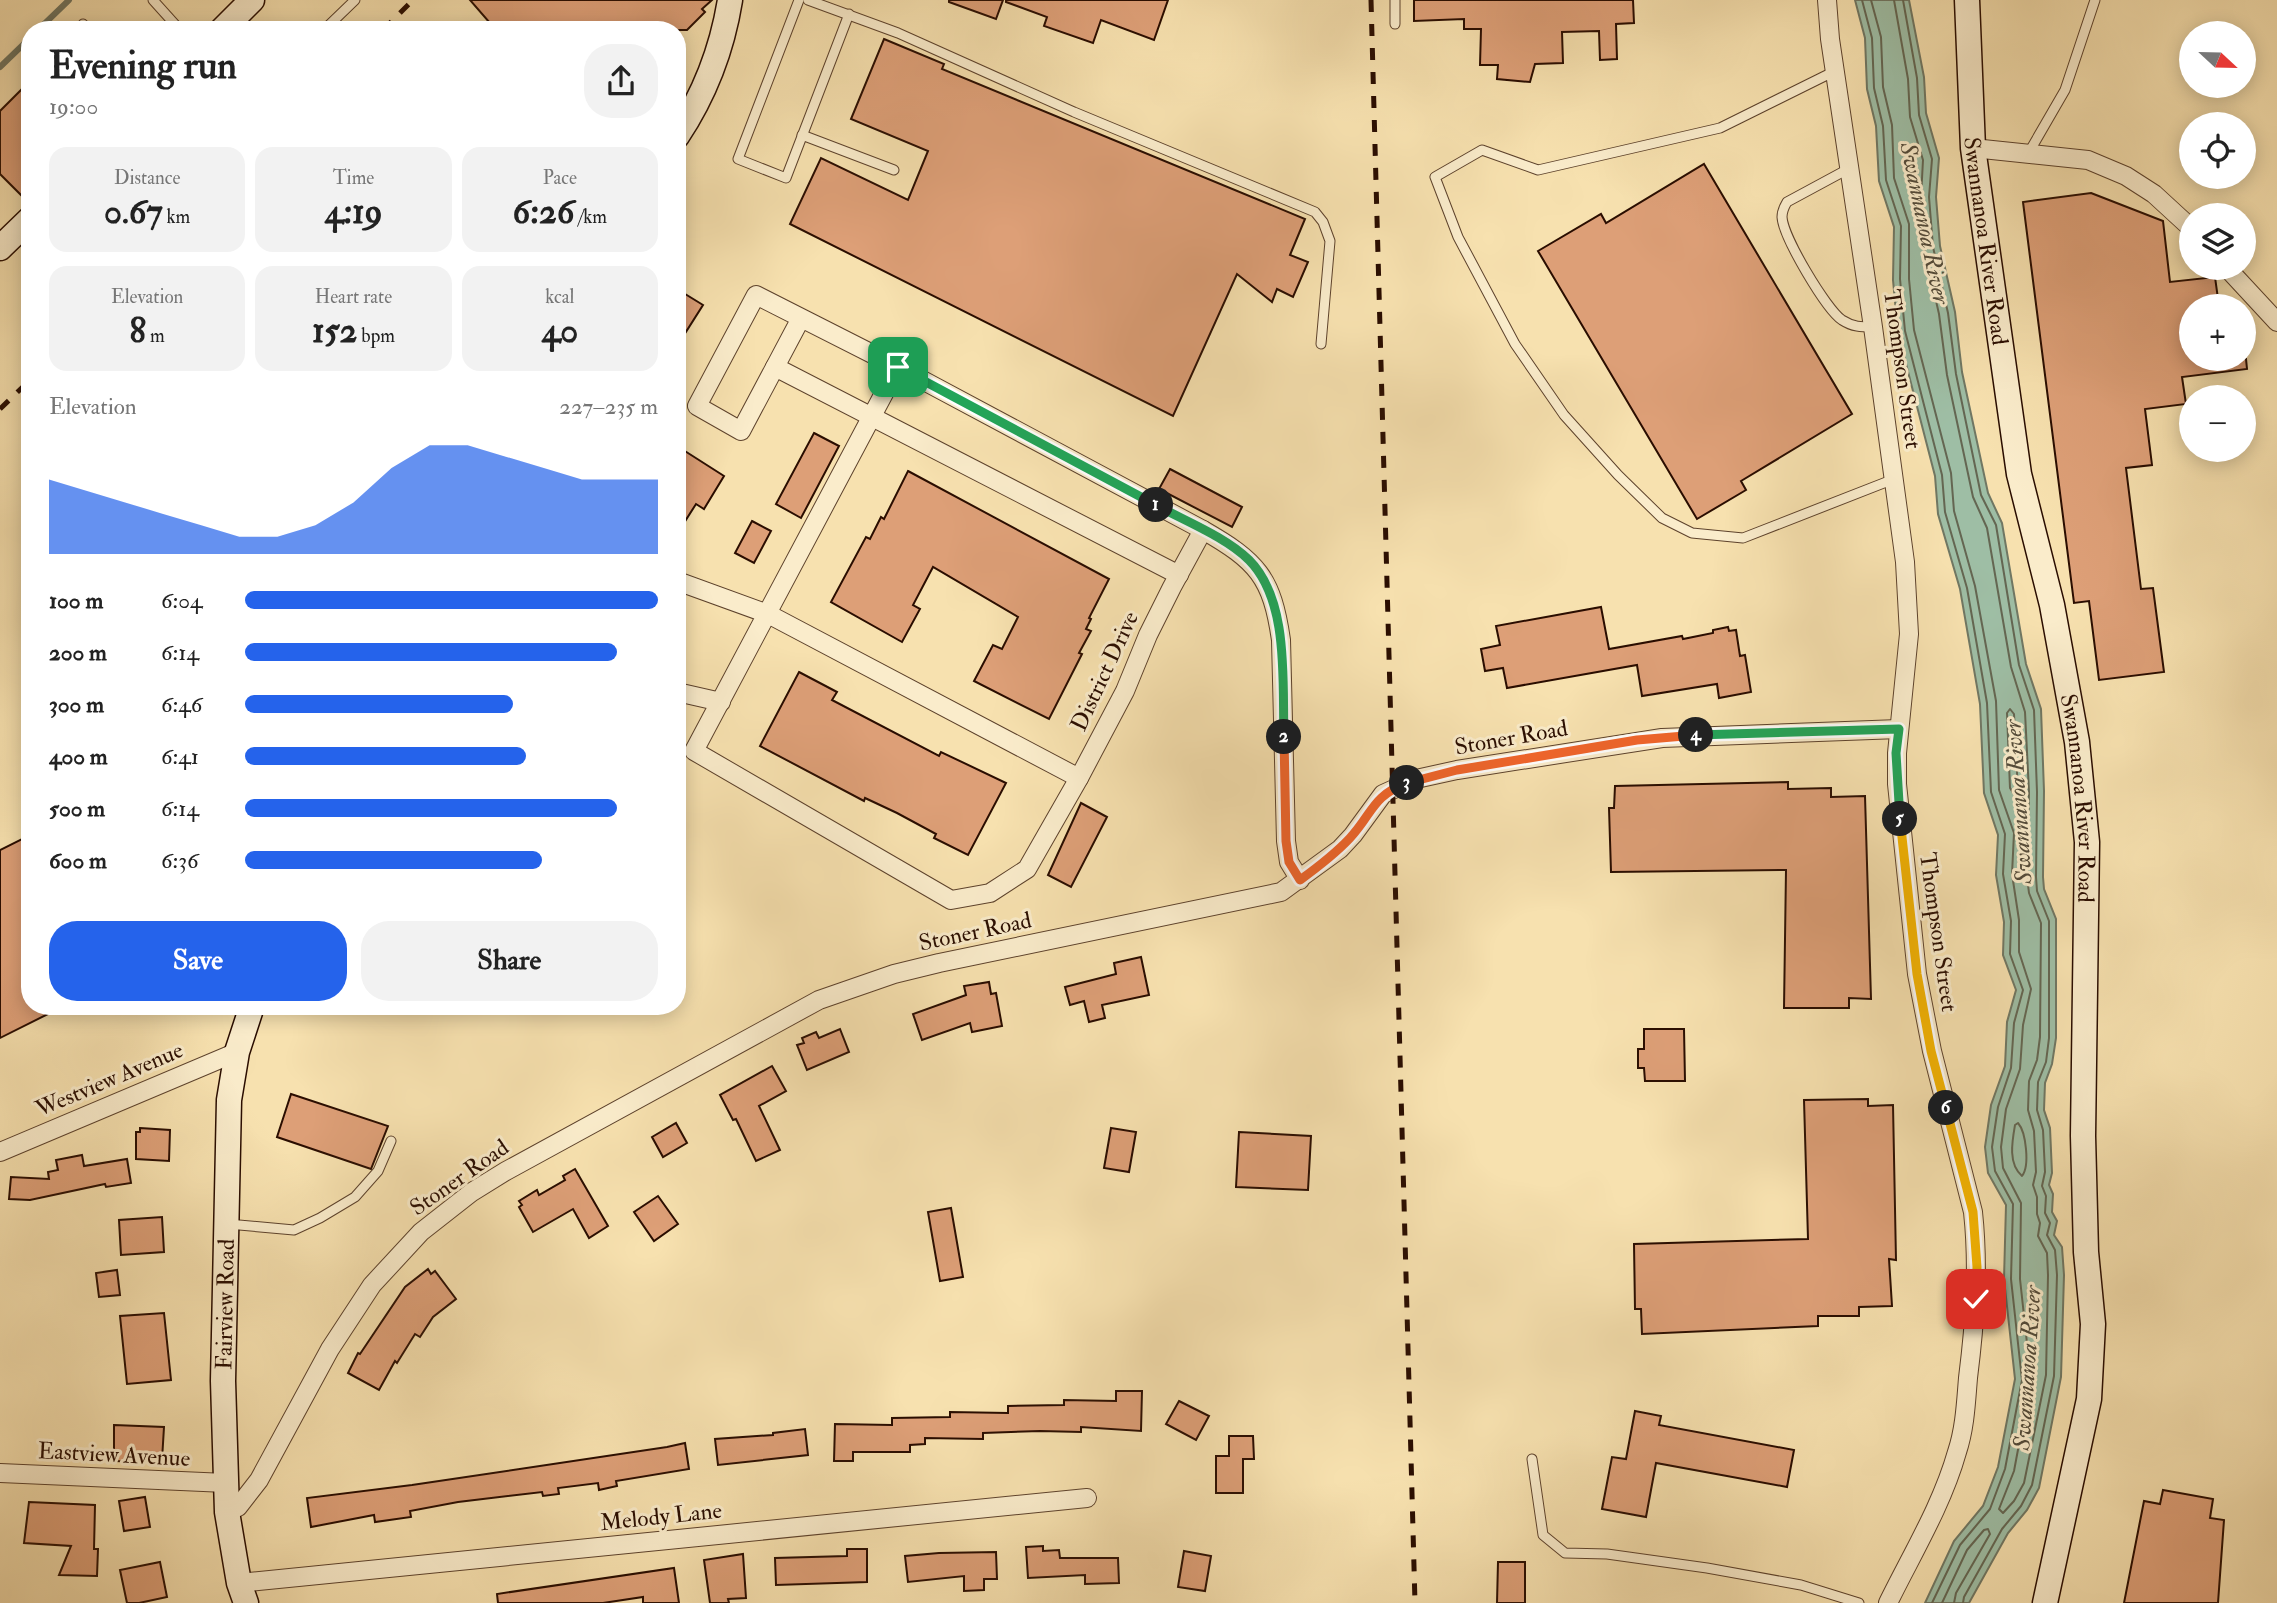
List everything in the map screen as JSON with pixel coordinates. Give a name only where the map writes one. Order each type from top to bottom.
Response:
[{"type":"main road","points":[[231,21],[252,0]]},
{"type":"main road","points":[[686,123],[696,108],[713,69],[725,32],[730,0]]},
{"type":"main road","name":"Swannanoa River Road","points":[[1967,0],[1973,148],[2018,474],[2054,619],[2077,742],[2087,842],[2083,1136],[2086,1252],[2093,1324],[2089,1399],[2045,1603]]},
{"type":"main road","points":[[0,248],[21,228]]},
{"type":"main road","name":"Fairview Road","points":[[242,1593],[227,1512],[223,1381],[229,1100],[237,1052],[250,1015]]},
{"type":"street","name":"Thompson Street","points":[[1827,0],[1905,562],[1909,634],[1899,729],[1897,784],[1917,974],[1931,1051],[1973,1212],[1977,1267],[1972,1343],[1958,1451],[1936,1505],[1888,1603]]},
{"type":"street","points":[[1973,148],[2088,160],[2126,176],[2154,194],[2179,217]]},
{"type":"street","points":[[2238,280],[2277,322]]},
{"type":"street","points":[[801,318],[741,431],[697,407],[755,295],[801,318],[898,367],[1203,530],[1250,561],[1271,595],[1281,639],[1286,841],[1289,862],[1300,880]]},
{"type":"street","points":[[775,367],[1179,575]]},
{"type":"street","points":[[686,748],[721,702],[898,367]]},
{"type":"street","name":"District Drive","points":[[686,750],[951,900],[990,892],[1027,869],[1125,691],[1148,635],[1203,530]]},
{"type":"street","points":[[686,584],[768,614],[1079,778]]},
{"type":"street","points":[[686,694],[721,702]]},
{"type":"street","name":"Stoner Road","points":[[227,1512],[238,1507],[259,1480],[330,1349],[372,1285],[421,1232],[472,1192],[506,1171],[819,1000],[894,974],[939,963],[1282,892],[1339,849],[1383,794],[1416,779],[1457,770],[1662,738],[1899,729]]},
{"type":"street","name":"Westview Avenue","points":[[0,1152],[237,1052]]},
{"type":"street","name":"Eastview Avenue","points":[[0,1473],[226,1483]]},
{"type":"street","name":"Melody Lane","points":[[242,1593],[1087,1499]]},
{"type":"lane","points":[[153,0],[172,21]]},
{"type":"lane","points":[[333,21],[355,0]]},
{"type":"lane","points":[[799,0],[738,159],[786,178],[849,14]]},
{"type":"lane","points":[[808,0],[920,43],[1073,112],[1315,212],[1323,222],[1330,241],[1321,344]]},
{"type":"lane","points":[[1395,0],[1395,24]]},
{"type":"lane","points":[[2028,154],[2065,90],[2095,0]]},
{"type":"lane","points":[[1835,71],[1720,128],[1538,170],[1482,150],[1435,177],[1458,237],[1515,344],[1564,415],[1618,475],[1662,518],[1692,533],[1743,538],[1894,479]]},
{"type":"lane","points":[[802,135],[894,170]]},
{"type":"lane","points":[[1850,168],[1787,202],[1782,216],[1784,227],[1812,281],[1831,309],[1856,328],[1873,327]]},
{"type":"lane","points":[[226,1224],[294,1230],[320,1218],[355,1197],[379,1171],[391,1142]]},
{"type":"lane","points":[[1532,1459],[1543,1535],[1565,1553],[1607,1554],[1707,1567],[1801,1585],[1860,1603]]},
{"type":"water","name":"Swannanoa River","points":[[1855,0],[1909,0],[1924,77],[1926,113],[1939,158],[1936,197],[1940,246],[1955,312],[1962,372],[1988,493],[2002,523],[2026,664],[2041,709],[2043,877],[2044,889],[2056,919],[2056,1038],[2052,1064],[2045,1083],[2044,1110],[2050,1128],[2052,1173],[2049,1185],[2053,1194],[2052,1212],[2057,1221],[2054,1235],[2062,1247],[2064,1275],[2061,1377],[2039,1488],[2027,1510],[2008,1533],[1969,1603],[1925,1603],[1954,1541],[1983,1506],[1998,1467],[2015,1379],[2004,1279],[2006,1205],[1988,1173],[1985,1147],[1991,1105],[2005,1066],[2007,1022],[2016,990],[2003,955],[2004,922],[1996,875],[1998,835],[1984,793],[1980,704],[1960,589],[1938,514],[1935,476],[1898,333],[1893,280],[1894,227],[1879,181],[1876,126],[1867,89],[1865,38]]},
{"type":"building","points":[[470,0],[712,0],[702,9],[705,12],[687,30],[686,21],[488,21]]},
{"type":"building","points":[[949,0],[1003,0],[996,19]]},
{"type":"building","points":[[1006,0],[1168,0],[1154,40],[1101,20],[1093,43],[1044,26],[1047,17]]},
{"type":"building","points":[[1414,0],[1633,0],[1634,23],[1616,24],[1617,59],[1600,60],[1599,31],[1562,32],[1563,63],[1535,64],[1530,82],[1497,79],[1498,65],[1480,65],[1481,29],[1464,29],[1464,19],[1414,21]]},
{"type":"building","points":[[884,39],[944,64],[942,69],[1305,219],[1290,255],[1308,262],[1293,297],[1277,289],[1272,302],[1237,274],[1173,416],[790,224],[821,158],[908,200],[928,151],[851,119]]},
{"type":"building","points":[[21,90],[21,195],[0,174],[0,111]]},
{"type":"building","points":[[1704,164],[1852,414],[1741,481],[1746,490],[1697,519],[1538,251],[1601,214],[1606,223]]},
{"type":"building","points":[[2091,193],[2163,221],[2170,282],[2215,280],[2217,294],[2179,294],[2179,371],[2231,371],[2182,377],[2183,385],[2179,385],[2179,405],[2145,409],[2152,465],[2126,468],[2141,589],[2153,588],[2164,672],[2099,680],[2089,601],[2074,603],[2023,202]]},
{"type":"building","points":[[686,295],[703,305],[686,332]]},
{"type":"building","points":[[814,433],[839,446],[801,518],[776,504]]},
{"type":"building","points":[[686,452],[724,476],[704,509],[696,504],[686,520]]},
{"type":"building","points":[[1170,469],[1242,507],[1232,527],[1159,489]]},
{"type":"building","points":[[908,471],[1109,579],[1089,618],[1091,619],[1086,629],[1091,631],[1079,653],[1082,654],[1049,719],[974,681],[993,645],[1002,649],[1018,617],[933,567],[913,605],[920,609],[902,642],[831,602],[866,537],[870,539],[881,517],[884,519]]},
{"type":"building","points":[[752,521],[771,531],[754,563],[735,553]]},
{"type":"building","points":[[1601,607],[1609,649],[1682,636],[1683,639],[1728,627],[1729,631],[1736,630],[1740,656],[1745,655],[1751,692],[1719,698],[1717,684],[1642,696],[1637,665],[1507,688],[1503,668],[1485,671],[1481,649],[1500,645],[1496,626]]},
{"type":"building","points":[[799,672],[837,692],[832,700],[939,756],[941,752],[1006,783],[968,855],[934,838],[936,834],[897,813],[865,798],[864,801],[760,746]]},
{"type":"building","points":[[1788,782],[1788,789],[1831,788],[1831,797],[1865,796],[1871,999],[1849,998],[1849,1008],[1784,1008],[1786,870],[1611,872],[1609,808],[1614,808],[1615,786]]},
{"type":"building","points":[[1081,803],[1107,817],[1071,887],[1048,875]]},
{"type":"building","points":[[21,840],[21,1015],[46,1015],[0,1038],[0,850]]},
{"type":"building","points":[[1141,957],[1149,995],[1102,1005],[1105,1018],[1089,1022],[1084,1001],[1070,1005],[1065,987],[1116,974],[1114,963]]},
{"type":"building","points":[[989,982],[991,994],[996,993],[1002,1026],[972,1032],[970,1023],[922,1040],[913,1014],[966,995],[964,986]]},
{"type":"building","points":[[840,1029],[849,1052],[807,1070],[797,1045],[804,1043],[802,1038],[816,1032],[819,1038]]},
{"type":"building","points":[[1644,1029],[1684,1029],[1685,1081],[1645,1081],[1644,1068],[1638,1068],[1638,1049],[1644,1049]]},
{"type":"building","points":[[772,1066],[786,1091],[759,1106],[780,1150],[756,1161],[736,1119],[733,1120],[720,1095]]},
{"type":"building","points":[[291,1094],[388,1126],[371,1169],[277,1137]]},
{"type":"building","points":[[1868,1099],[1868,1106],[1893,1105],[1896,1260],[1889,1259],[1892,1306],[1859,1307],[1859,1316],[1818,1316],[1818,1326],[1642,1334],[1641,1309],[1635,1309],[1634,1244],[1808,1239],[1804,1100]]},
{"type":"building","points":[[676,1123],[687,1143],[663,1157],[652,1137]]},
{"type":"building","points":[[140,1128],[170,1130],[169,1161],[136,1159],[136,1132],[140,1132]]},
{"type":"building","points":[[1111,1128],[1136,1132],[1129,1172],[1104,1168]]},
{"type":"building","points":[[1239,1132],[1311,1136],[1308,1190],[1236,1187]]},
{"type":"building","points":[[82,1155],[84,1166],[127,1159],[131,1183],[106,1187],[105,1184],[30,1200],[9,1199],[11,1177],[49,1179],[48,1172],[58,1170],[56,1160]]},
{"type":"building","points":[[575,1169],[608,1226],[589,1238],[573,1209],[533,1232],[519,1207],[522,1205],[519,1201],[537,1190],[539,1195],[565,1180],[563,1176]]},
{"type":"building","points":[[658,1196],[678,1224],[654,1241],[634,1212]]},
{"type":"building","points":[[951,1208],[963,1277],[940,1281],[928,1212]]},
{"type":"building","points":[[162,1217],[164,1252],[121,1255],[119,1220]]},
{"type":"building","points":[[428,1269],[431,1274],[435,1271],[456,1299],[433,1317],[420,1337],[415,1334],[397,1363],[395,1361],[379,1390],[348,1373],[358,1353],[360,1354],[405,1287]]},
{"type":"building","points":[[117,1270],[120,1295],[99,1297],[96,1273]]},
{"type":"building","points":[[164,1313],[171,1380],[127,1384],[120,1316]]},
{"type":"building","points":[[1116,1391],[1142,1391],[1141,1431],[1081,1427],[1081,1432],[983,1433],[983,1439],[925,1438],[925,1444],[910,1445],[910,1452],[853,1452],[853,1461],[834,1461],[835,1424],[892,1425],[892,1418],[950,1417],[950,1412],[1008,1413],[1008,1406],[1064,1405],[1064,1400],[1116,1401]]},
{"type":"building","points":[[1179,1401],[1209,1416],[1196,1440],[1166,1424]]},
{"type":"building","points":[[1635,1411],[1661,1416],[1659,1425],[1794,1450],[1787,1487],[1656,1463],[1646,1517],[1602,1509],[1612,1457],[1626,1459]]},
{"type":"building","points":[[114,1425],[164,1427],[162,1460],[114,1461]]},
{"type":"building","points":[[805,1429],[808,1455],[718,1465],[715,1439],[773,1435]]},
{"type":"building","points":[[1229,1436],[1253,1436],[1254,1459],[1243,1459],[1243,1493],[1216,1493],[1216,1456],[1229,1456]]},
{"type":"building","points":[[685,1443],[689,1469],[616,1481],[617,1486],[599,1490],[598,1483],[558,1488],[559,1494],[543,1496],[542,1492],[458,1502],[410,1511],[411,1517],[375,1522],[374,1515],[311,1527],[307,1498],[412,1485]]},
{"type":"building","points":[[2163,1490],[2213,1499],[2210,1518],[2224,1520],[2218,1603],[2124,1603],[2144,1501],[2160,1504]]},
{"type":"building","points":[[145,1497],[150,1527],[124,1531],[119,1501]]},
{"type":"building","points":[[29,1502],[95,1505],[94,1549],[98,1549],[97,1576],[59,1575],[71,1546],[24,1543]]},
{"type":"building","points":[[1043,1546],[1043,1551],[1059,1550],[1060,1558],[1118,1558],[1119,1583],[1085,1584],[1085,1575],[1028,1578],[1026,1547]]},
{"type":"building","points":[[847,1549],[867,1549],[867,1582],[776,1585],[775,1558],[847,1556]]},
{"type":"building","points":[[1184,1551],[1211,1556],[1205,1591],[1178,1587]]},
{"type":"building","points":[[996,1552],[997,1579],[984,1579],[984,1590],[964,1591],[964,1576],[908,1582],[905,1556]]},
{"type":"building","points":[[743,1554],[746,1598],[728,1599],[729,1603],[710,1603],[704,1560]]},
{"type":"building","points":[[160,1562],[167,1597],[127,1603],[120,1570]]},
{"type":"building","points":[[1498,1562],[1525,1562],[1525,1603],[1497,1603]]},
{"type":"building","points":[[674,1568],[679,1603],[643,1603],[643,1597],[603,1603],[498,1603],[497,1594]]},
{"type":"waterway","points":[[47,21],[69,0]]},
{"type":"waterway","points":[[0,67],[21,47]]},
{"type":"railway","points":[[392,21],[413,0]]},
{"type":"railway","points":[[1371,0],[1415,1603]]},
{"type":"railway","points":[[0,409],[21,389]]},
{"type":"route","points":[[898,367],[1203,530],[1235,549],[1250,561],[1262,576],[1277,614],[1281,639],[1286,841],[1289,862],[1300,880],[1353,835],[1383,794],[1416,779],[1637,740],[1696,735],[1899,729],[1896,753],[1897,784],[1917,974],[1931,1051],[1973,1212],[1976,1238],[1976,1299]]}]
